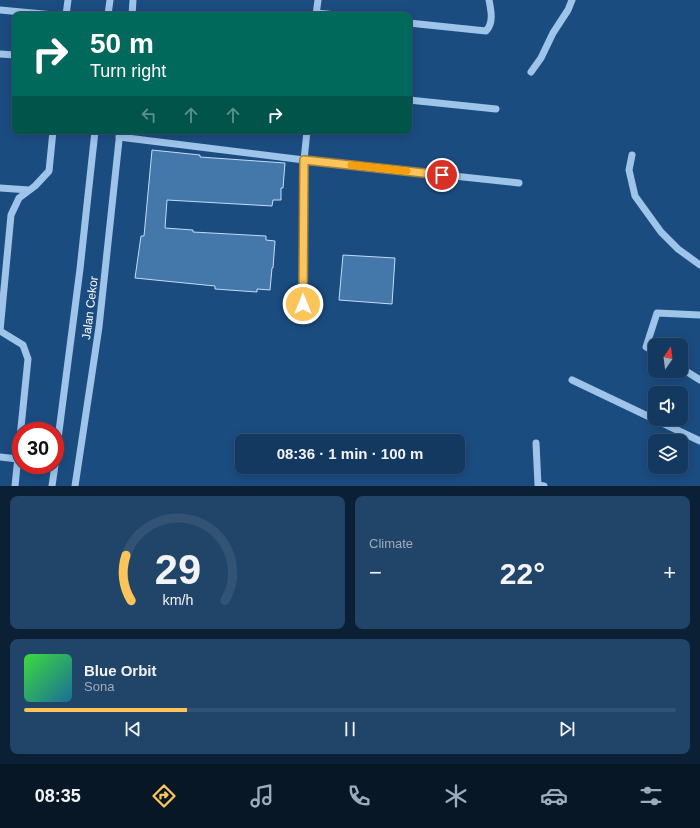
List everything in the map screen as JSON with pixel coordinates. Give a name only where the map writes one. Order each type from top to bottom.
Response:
[{"type":"street","points":[[66,12],[68,0]]},
{"type":"street","points":[[108,12],[110,0]]},
{"type":"street","points":[[132,12],[133,0]]},
{"type":"street","points":[[317,12],[318,0]]},
{"type":"street","points":[[412,23],[486,31],[491,20],[489,0]]},
{"type":"street","points":[[530,72],[541,58],[572,0]]},
{"type":"street","points":[[0,10],[22,12]]},
{"type":"street","points":[[0,54],[12,55]]},
{"type":"street","points":[[412,100],[496,109]]},
{"type":"street","points":[[22,422],[28,358],[23,345],[0,331],[11,215],[19,198],[49,171],[53,134]]},
{"type":"street","name":"Jalan Cekor","points":[[60,422],[80,269],[95,134]]},
{"type":"street","points":[[119,134],[304,160],[519,183]]},
{"type":"street","name":"Jalan Cekor","points":[[75,486],[99,327],[119,134]]},
{"type":"street","points":[[303,304],[304,160],[307,134]]},
{"type":"street","points":[[632,155],[629,170],[635,196],[661,232],[678,249],[700,265]]},
{"type":"street","points":[[0,188],[29,190]]},
{"type":"street","points":[[649,338],[657,313],[700,315]]},
{"type":"street","points":[[688,372],[700,380]]},
{"type":"street","points":[[572,380],[700,441]]},
{"type":"street","points":[[536,443],[538,485],[544,486]]},
{"type":"street","points":[[0,458],[12,459]]},
{"type":"street","points":[[15,486],[16,474]]},
{"type":"street","name":"Jalan Cekor","points":[[52,486],[54,474]]},
{"type":"building","points":[[152,150],[200,155],[200,157],[285,163],[283,188],[281,188],[281,200],[273,200],[272,206],[167,200],[165,228],[193,230],[193,232],[266,236],[266,240],[275,241],[270,290],[257,289],[257,292],[215,289],[215,286],[135,278],[141,236],[144,236]]},
{"type":"building","points":[[343,255],[395,258],[392,304],[339,300]]},
{"type":"slow traffic","points":[[351,165],[407,171]]},
{"type":"route","points":[[303,304],[304,160],[442,175]]}]
